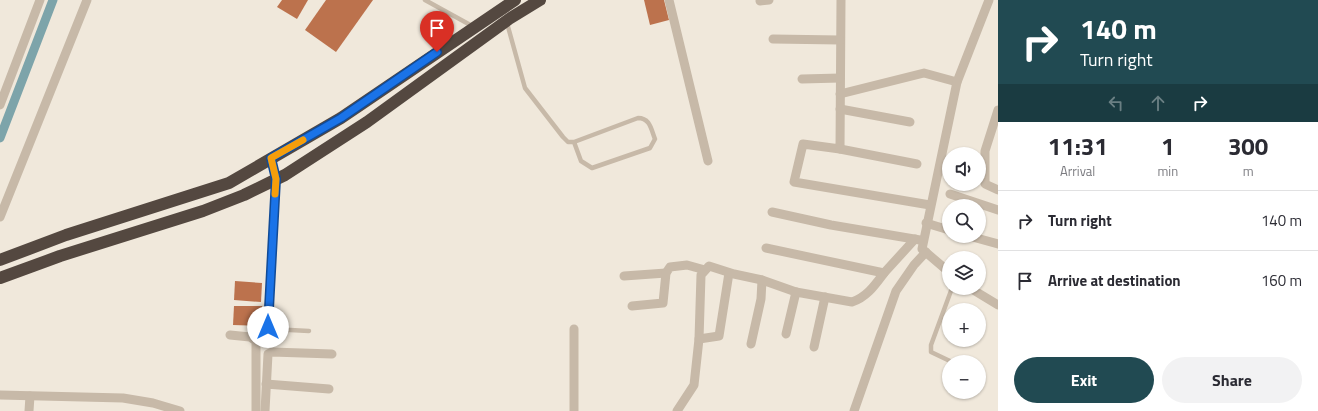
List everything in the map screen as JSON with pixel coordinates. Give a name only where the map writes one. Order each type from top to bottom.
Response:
[{"type":"highway","points":[[0,260],[66,235],[229,183],[341,118],[514,0]]},
{"type":"highway","points":[[0,278],[60,256],[203,212],[244,195],[276,179],[367,122],[506,21],[540,0]]},
{"type":"street","points":[[0,105],[40,0]]},
{"type":"street","points":[[0,217],[87,0]]},
{"type":"street","points":[[669,0],[708,161]]},
{"type":"street","points":[[760,0],[769,0]]},
{"type":"street","points":[[840,0],[840,149]]},
{"type":"street","points":[[677,411],[694,385],[699,340],[701,275],[709,266],[729,273],[762,280],[796,292],[852,302],[861,300],[868,294],[884,273],[919,240],[926,223],[957,82],[989,0]]},
{"type":"street","points":[[773,39],[840,40]]},
{"type":"street","points":[[840,94],[924,73],[957,82]]},
{"type":"street","points":[[802,79],[840,78]]},
{"type":"street","points":[[840,109],[910,122]]},
{"type":"street","points":[[998,110],[994,138],[985,152],[984,184],[998,190]]},
{"type":"street","points":[[917,164],[840,149],[803,144],[794,182],[930,205]]},
{"type":"street","points":[[950,194],[998,210]]},
{"type":"street","points":[[772,212],[831,226],[919,240]]},
{"type":"street","points":[[926,223],[942,228]]},
{"type":"street","points":[[919,240],[922,249],[942,266]]},
{"type":"street","points":[[986,241],[998,244]]},
{"type":"street","points":[[766,248],[884,273]]},
{"type":"street","points":[[854,411],[896,291],[914,265],[926,252]]},
{"type":"street","points":[[632,306],[663,303],[666,272],[670,267],[681,265],[705,270]]},
{"type":"street","points":[[624,276],[666,272]]},
{"type":"street","points":[[699,340],[719,336],[729,273]]},
{"type":"street","points":[[752,344],[761,299],[762,280]]},
{"type":"street","points":[[786,334],[796,292]]},
{"type":"street","points":[[982,295],[998,305]]},
{"type":"street","points":[[814,347],[825,297]]},
{"type":"street","points":[[574,329],[574,411]]},
{"type":"street","points":[[230,335],[250,337],[256,341],[256,411]]},
{"type":"street","points":[[265,411],[268,354],[272,352],[332,354]]},
{"type":"street","points":[[266,384],[329,389]]},
{"type":"street","points":[[0,395],[123,398],[154,403],[180,411]]},
{"type":"street","points":[[29,411],[30,396]]},
{"type":"lane","points":[[425,0],[474,27]]},
{"type":"lane","points":[[506,21],[525,88],[568,142],[574,142],[638,118],[643,118],[648,121],[655,139],[650,148],[592,168],[581,160],[574,142]]},
{"type":"lane","points":[[271,158],[276,179],[268,327],[271,330],[309,331]]},
{"type":"lane","points":[[942,357],[931,352],[931,345],[949,295]]},
{"type":"building","points":[[282,0],[308,0],[297,19],[277,7]]},
{"type":"building","points":[[326,0],[373,0],[336,52],[305,30]]},
{"type":"building","points":[[644,0],[664,0],[669,20],[650,25]]},
{"type":"building","points":[[235,281],[262,283],[261,302],[234,300]]},
{"type":"building","points":[[234,306],[262,306],[261,326],[233,325]]},
{"type":"waterway","points":[[0,138],[53,0]]},
{"type":"slow traffic","points":[[275,194],[276,179],[271,158],[303,140]]},
{"type":"route","points":[[268,327],[276,179],[271,158],[341,118],[437,52]]}]
